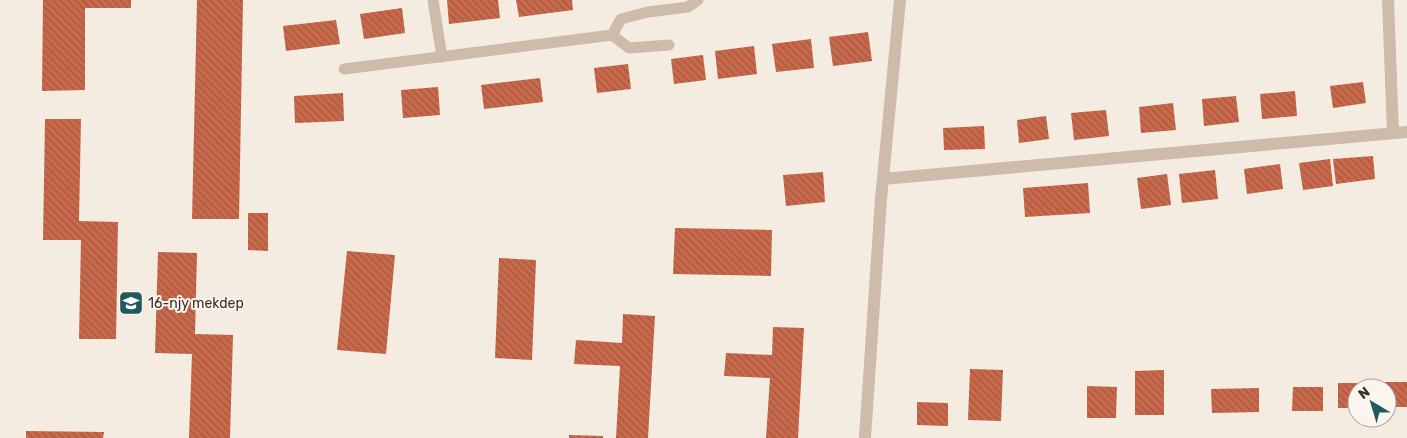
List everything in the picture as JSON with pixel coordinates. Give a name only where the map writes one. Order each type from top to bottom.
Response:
[{"type":"street","points":[[865,438],[883,179],[900,0]]},
{"type":"street","points":[[1388,0],[1393,134]]},
{"type":"street","points":[[883,179],[1407,132]]},
{"type":"lane","points":[[433,0],[442,57]]},
{"type":"lane","points":[[612,35],[621,19],[648,12],[688,7],[698,0]]},
{"type":"lane","points":[[344,69],[612,35],[629,48],[669,45]]},
{"type":"building","points":[[43,0],[131,0],[131,8],[85,8],[85,90],[42,91]]},
{"type":"building","points":[[197,0],[243,0],[239,219],[192,219]]},
{"type":"building","points":[[447,0],[498,0],[500,18],[449,24]]},
{"type":"building","points":[[516,0],[572,0],[573,10],[519,17]]},
{"type":"building","points":[[402,8],[405,33],[364,39],[360,14]]},
{"type":"building","points":[[336,20],[340,44],[286,51],[283,26]]},
{"type":"building","points":[[868,32],[872,61],[833,66],[829,37]]},
{"type":"building","points":[[811,39],[814,68],[776,72],[772,44]]},
{"type":"building","points":[[754,46],[757,74],[718,79],[715,51]]},
{"type":"building","points":[[703,55],[706,80],[674,84],[671,59]]},
{"type":"building","points":[[628,64],[631,89],[597,93],[594,68]]},
{"type":"building","points":[[540,78],[543,102],[484,109],[481,85]]},
{"type":"building","points":[[1363,82],[1366,103],[1333,108],[1330,86]]},
{"type":"building","points":[[438,87],[440,115],[403,118],[401,90]]},
{"type":"building","points":[[1295,91],[1297,116],[1262,119],[1260,94]]},
{"type":"building","points":[[343,93],[344,121],[295,123],[294,96]]},
{"type":"building","points":[[1236,96],[1239,122],[1204,126],[1202,99]]},
{"type":"building","points":[[1173,103],[1176,130],[1141,133],[1139,107]]},
{"type":"building","points":[[1106,110],[1109,136],[1074,140],[1071,113]]},
{"type":"building","points":[[1046,116],[1049,139],[1019,143],[1017,120]]},
{"type":"building","points":[[45,119],[81,119],[79,221],[118,222],[116,339],[79,339],[81,240],[43,240]]},
{"type":"building","points":[[984,126],[985,149],[944,150],[943,128]]},
{"type":"building","points":[[1373,156],[1375,179],[1336,184],[1333,159]]},
{"type":"building","points":[[1330,159],[1333,186],[1303,190],[1299,163]]},
{"type":"building","points":[[1280,164],[1283,189],[1247,194],[1244,169]]},
{"type":"building","points":[[1215,170],[1218,199],[1182,203],[1179,174]]},
{"type":"building","points":[[823,172],[825,202],[786,206],[783,175]]},
{"type":"building","points":[[1167,174],[1171,205],[1141,209],[1137,178]]},
{"type":"building","points":[[1088,183],[1090,213],[1025,217],[1023,188]]},
{"type":"building","points":[[248,213],[268,213],[268,251],[248,250]]},
{"type":"building","points":[[675,228],[772,230],[771,276],[673,274]]},
{"type":"building","points":[[347,251],[395,255],[386,354],[337,350]]},
{"type":"building","points":[[158,252],[197,253],[195,334],[233,335],[230,438],[189,438],[192,354],[155,353]]},
{"type":"building","points":[[499,258],[536,260],[532,360],[495,358]]},
{"type":"building","points":[[623,314],[655,316],[648,438],[616,438],[620,366],[574,364],[576,340],[622,343]]},
{"type":"building","points":[[773,327],[804,328],[798,438],[766,438],[770,378],[724,376],[726,353],[772,355]]},
{"type":"building","points":[[970,369],[1003,370],[1001,421],[968,420]]},
{"type":"building","points":[[1164,370],[1164,415],[1135,415],[1135,371]]},
{"type":"building","points":[[1397,382],[1407,382],[1407,407],[1397,407]]},
{"type":"building","points":[[1338,383],[1347,383],[1347,408],[1338,408]]},
{"type":"building","points":[[1087,386],[1117,387],[1116,418],[1087,418]]},
{"type":"building","points":[[1293,387],[1323,387],[1323,411],[1292,411]]},
{"type":"building","points":[[1259,388],[1259,412],[1212,413],[1211,389]]},
{"type":"building","points":[[917,402],[948,403],[948,426],[917,425]]},
{"type":"building","points":[[26,431],[104,432],[103,438],[26,438]]},
{"type":"building","points":[[569,435],[603,436],[603,438],[569,438]]},
{"type":"place","name":"16-njy mekdep","points":[[131,303]]}]
